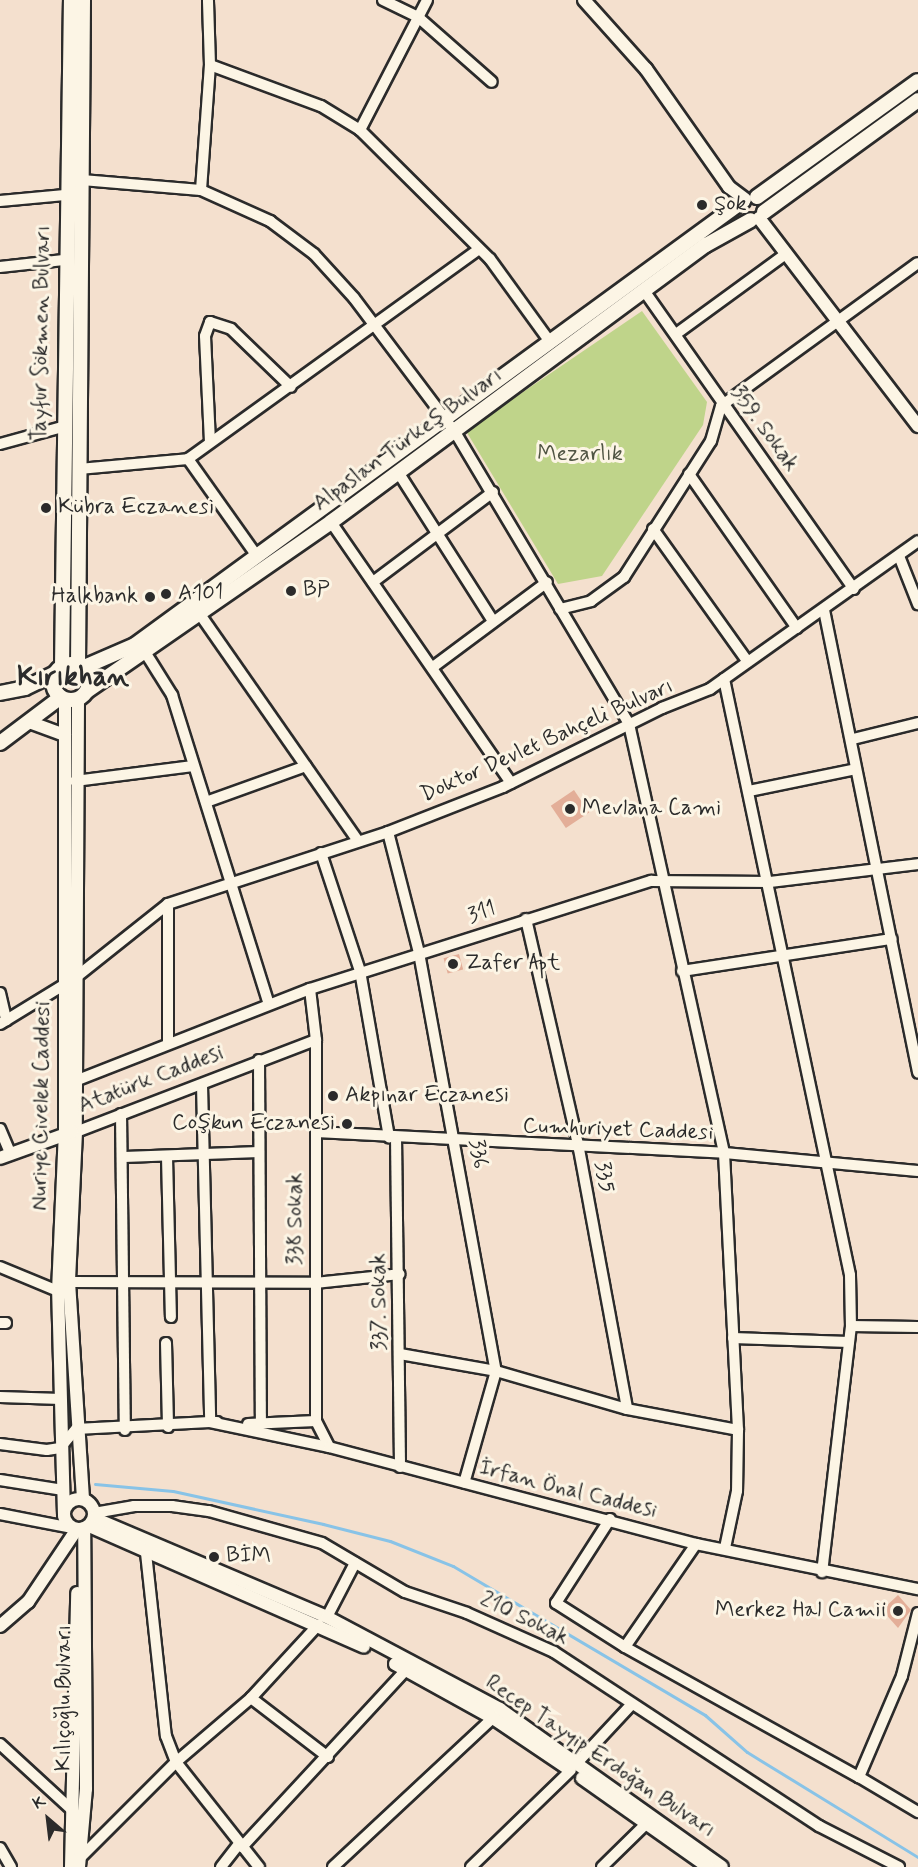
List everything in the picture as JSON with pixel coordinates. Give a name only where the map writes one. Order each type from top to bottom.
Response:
[{"type":"main road","name":"Tayfur Sökmen Bulvarı","points":[[59,670],[64,195],[70,0]]},
{"type":"main road","name":"Tayfur Sökmen Bulvarı","points":[[80,667],[79,469],[83,0]]},
{"type":"main road","name":"Alpaslan Türkeş Bulvarı","points":[[80,667],[135,645],[748,199],[918,81]]},
{"type":"main road","name":"Alpaslan Türkeş Bulvarı","points":[[0,743],[29,722],[145,652],[331,522],[706,245],[758,216],[918,100]]},
{"type":"main road","points":[[748,199],[742,213],[758,216]]},
{"type":"main road","points":[[748,199],[758,216]]},
{"type":"main road","points":[[0,693],[25,688],[59,670],[80,667]]},
{"type":"main road","name":"Nuriye Civelek Caddesi","points":[[59,670],[54,686],[73,696],[88,676],[80,667]]},
{"type":"street","points":[[201,190],[210,65],[208,0]]},
{"type":"street","points":[[383,0],[418,17],[492,82]]},
{"type":"street","points":[[360,130],[427,0]]},
{"type":"street","points":[[584,0],[646,69],[729,187],[748,199]]},
{"type":"street","points":[[210,65],[321,106],[360,130],[479,249],[550,342]]},
{"type":"street","points":[[82,180],[201,190],[270,221],[314,254],[375,326],[443,420],[455,432],[547,582],[560,609],[629,724],[666,881],[682,971],[724,1153],[738,1430],[737,1491],[725,1548]]},
{"type":"street","points":[[0,201],[64,195]]},
{"type":"street","points":[[758,216],[841,321],[918,426]]},
{"type":"street","points":[[79,469],[188,459],[291,387],[479,249]]},
{"type":"street","points":[[676,334],[787,253]]},
{"type":"street","points":[[0,267],[64,260]]},
{"type":"street","points":[[560,609],[591,601],[624,577],[711,441],[721,406],[918,264]]},
{"type":"street","name":"359. Sokak","points":[[645,292],[676,334],[721,406],[747,435],[854,589]]},
{"type":"street","points":[[210,442],[205,336],[210,322],[231,328],[291,387]]},
{"type":"street","points":[[0,444],[62,427]]},
{"type":"street","points":[[188,459],[257,556]]},
{"type":"street","points":[[398,472],[493,621]]},
{"type":"street","points":[[689,474],[797,628]]},
{"type":"street","points":[[373,582],[436,531],[493,492]]},
{"type":"street","points":[[331,522],[511,783]]},
{"type":"street","points":[[653,529],[748,662]]},
{"type":"street","name":"Doktor Devlet Bahçeli Bulvarı","points":[[3,1022],[70,980],[168,904],[233,879],[388,832],[511,783],[724,679],[854,589],[918,541]]},
{"type":"street","points":[[899,556],[918,604]]},
{"type":"street","points":[[433,667],[547,582]]},
{"type":"street","points":[[824,610],[853,739],[856,769],[918,1067]]},
{"type":"street","points":[[199,613],[358,842]]},
{"type":"street","points":[[145,652],[172,695],[193,766],[233,879],[269,1004]]},
{"type":"street","points":[[724,679],[770,882],[850,1275],[851,1326],[822,1572]]},
{"type":"street","name":"Nuriye Civelek Caddesi","points":[[73,696],[65,735],[70,980],[69,1282],[76,1429],[83,1499]]},
{"type":"street","name":"Nuriye Civelek Caddesi","points":[[64,1515],[60,1448],[58,1291],[75,1081],[70,980],[75,781],[73,696]]},
{"type":"street","points":[[29,722],[65,735]]},
{"type":"street","points":[[853,739],[918,723]]},
{"type":"street","points":[[75,781],[193,766]]},
{"type":"street","points":[[206,802],[306,766]]},
{"type":"street","points":[[749,791],[856,769]]},
{"type":"street","name":"336","points":[[388,832],[419,953],[457,1142],[496,1371],[464,1483]]},
{"type":"street","name":"337. Sokak","points":[[321,853],[360,971],[393,1137],[400,1274],[400,1467]]},
{"type":"street","name":"311","points":[[75,1081],[269,1004],[360,971],[651,881],[770,882],[878,866],[918,864]]},
{"type":"street","points":[[168,904],[168,1044]]},
{"type":"street","name":"335","points":[[526,919],[579,1149],[627,1409]]},
{"type":"street","points":[[682,971],[892,939]]},
{"type":"street","name":"338 Sokak","points":[[310,989],[316,1040],[316,1421],[329,1448]]},
{"type":"street","points":[[0,993],[3,1022]]},
{"type":"street","name":"Atatürk Caddesi","points":[[5,1156],[202,1085],[259,1060],[316,1040]]},
{"type":"street","points":[[259,1060],[258,1284],[261,1424]]},
{"type":"street","points":[[202,1085],[210,1422]]},
{"type":"street","points":[[122,1114],[125,1430]]},
{"type":"street","points":[[0,1129],[5,1156]]},
{"type":"street","name":"Cumhuriyet Caddesi","points":[[316,1132],[579,1149],[724,1153],[827,1166],[918,1171]]},
{"type":"street","points":[[124,1157],[259,1152]]},
{"type":"street","points":[[167,1157],[171,1317]]},
{"type":"street","points":[[0,1267],[58,1291],[69,1282],[315,1283],[400,1274]]},
{"type":"street","points":[[851,1326],[918,1327]]},
{"type":"street","points":[[733,1338],[849,1342]]},
{"type":"street","points":[[166,1343],[168,1427]]},
{"type":"street","points":[[400,1354],[496,1371],[627,1409],[738,1430]]},
{"type":"street","points":[[0,1397],[61,1399]]},
{"type":"street","name":"İrfan Önal Caddesi","points":[[76,1429],[125,1430],[210,1422],[261,1424],[316,1421]]},
{"type":"street","name":"İrfan Önal Caddesi","points":[[210,1422],[329,1448],[696,1544],[725,1548],[822,1572],[918,1589]]},
{"type":"street","points":[[0,1444],[60,1448],[76,1429]]},
{"type":"street","points":[[0,1480],[63,1490]]},
{"type":"street","points":[[0,1626],[28,1602],[88,1523],[83,1499],[68,1504],[64,1515],[68,1524],[88,1523]]},
{"type":"street","name":"210 Sokak","points":[[88,1523],[134,1506],[209,1511],[322,1543],[405,1592],[467,1613],[554,1652],[631,1705],[819,1826],[899,1867]]},
{"type":"street","points":[[0,1514],[88,1523]]},
{"type":"street","points":[[610,1520],[556,1603],[625,1647],[918,1812]]},
{"type":"street","name":"Recep Tayyip Erdoğan Bulvarı","points":[[88,1523],[146,1553],[323,1621],[574,1767],[722,1867]]},
{"type":"street","name":"Recep Tayyip Erdoğan Bulvarı","points":[[88,1523],[323,1621],[500,1709],[647,1823],[708,1867]]},
{"type":"street","name":"Kılıçoğlu Bulvarı","points":[[74,1865],[71,1809],[88,1523]]},
{"type":"street","name":"Kılıçoğlu Bulvarı","points":[[74,1865],[86,1789],[88,1523]]},
{"type":"street","points":[[625,1647],[696,1544]]},
{"type":"street","points":[[146,1553],[166,1736],[176,1762],[259,1867]]},
{"type":"street","points":[[74,1865],[176,1762],[251,1698],[323,1621],[356,1563]]},
{"type":"street","points":[[859,1777],[902,1676],[918,1613]]},
{"type":"street","points":[[221,1867],[328,1757],[406,1670]]},
{"type":"street","points":[[251,1698],[328,1757]]},
{"type":"street","points":[[471,1867],[574,1767],[631,1705]]},
{"type":"street","points":[[333,1867],[493,1718]]},
{"type":"street","points":[[0,1744],[71,1809]]},
{"type":"street","points":[[602,1867],[647,1823]]},
{"type":"street","points":[[0,1848],[11,1867]]},
{"type":"green space","name":"Mezarlık","points":[[642,311],[707,402],[703,425],[602,576],[558,584],[466,431]]},
{"type":"building","name":"Mevlana Cami","points":[[574,790],[589,812],[566,828],[551,806]]},
{"type":"building","name":"Zafer Apt","points":[[459,954],[463,969],[448,974],[444,958]]},
{"type":"building","name":"Merkez Hal Camii","points":[[898,1595],[911,1610],[898,1628],[882,1610]]},
{"type":"waterway","points":[[0,1474],[10,1477]]},
{"type":"waterway","points":[[95,1484],[173,1491],[323,1524],[390,1541],[453,1566],[705,1715],[747,1752],[918,1857]]},
{"type":"place","name":"Şok","points":[[702,205]]},
{"type":"place","name":"Kübra Eczanesi","points":[[46,508]]},
{"type":"place","name":"BP","points":[[291,591]]},
{"type":"place","name":"A101","points":[[166,594]]},
{"type":"place","name":"Halkbank","points":[[150,597]]},
{"type":"place","name":"Mevlana Cami","points":[[570,809]]},
{"type":"place","name":"Zafer Apt","points":[[453,964]]},
{"type":"place","name":"Akpınar Eczanesi","points":[[333,1096]]},
{"type":"place","name":"Coşkun Eczanesi","points":[[347,1124]]},
{"type":"place","name":"BİM","points":[[214,1557]]},
{"type":"place","name":"Merkez Hal Camii","points":[[898,1611]]},
{"type":"district","name":"Kırıkhan","points":[[73,678]]}]
